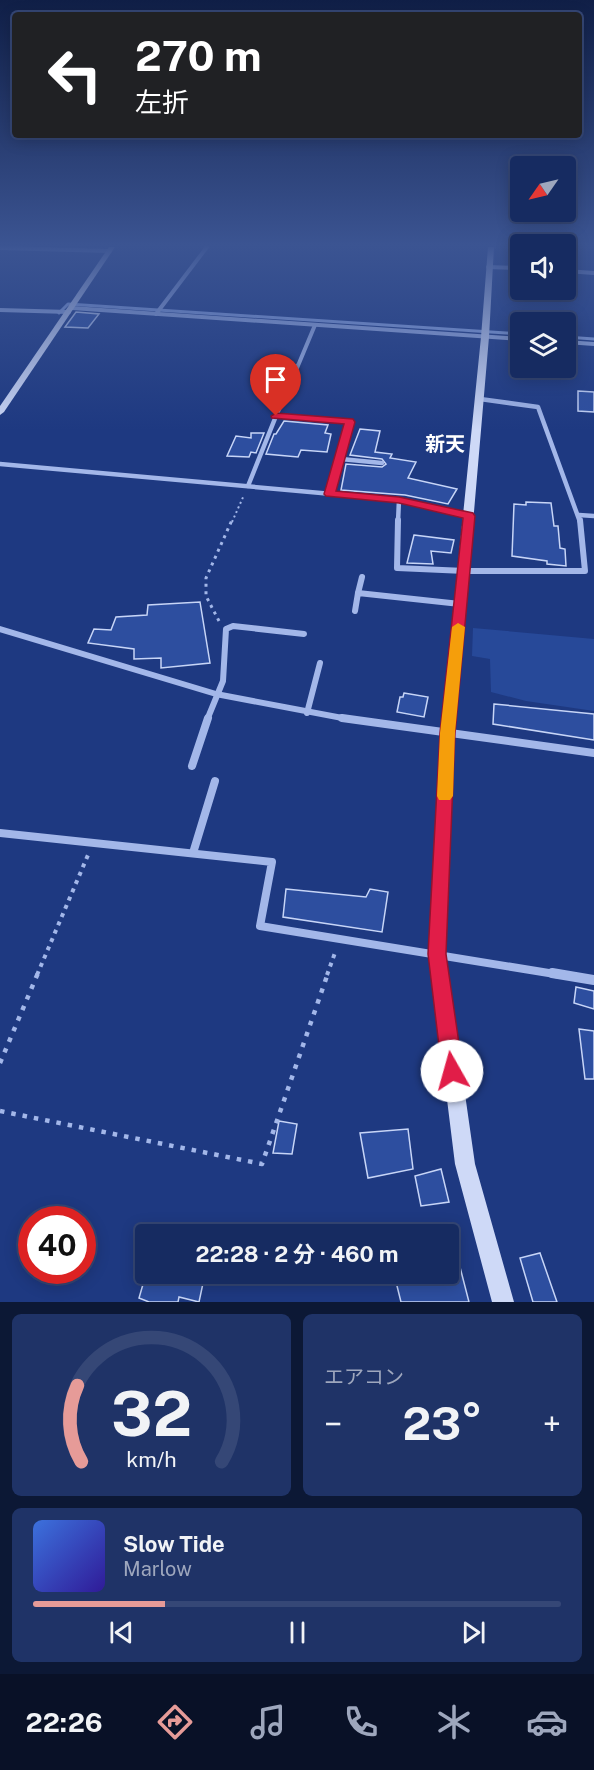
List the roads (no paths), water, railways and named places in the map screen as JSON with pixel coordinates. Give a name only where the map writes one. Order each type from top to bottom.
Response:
[{"type":"street","points":[[156,314],[161,308]]},
{"type":"street","points":[[486,308],[465,571],[448,733],[437,954],[465,1164],[503,1302]]},
{"type":"street","points":[[0,310],[156,314],[510,338]]},
{"type":"street","points":[[0,412],[70,310]]},
{"type":"street","points":[[248,486],[315,325]]},
{"type":"street","points":[[576,343],[594,344]]},
{"type":"street","points":[[399,500],[397,568],[465,571],[585,571],[579,515],[538,407],[480,399]]},
{"type":"street","points":[[276,416],[350,422],[330,494]]},
{"type":"street","points":[[341,459],[382,463]]},
{"type":"street","points":[[0,464],[399,500],[469,516]]},
{"type":"street","points":[[579,515],[594,516]]},
{"type":"street","points":[[355,611],[362,577]]},
{"type":"street","points":[[358,593],[460,604]]},
{"type":"street","points":[[192,766],[222,681],[226,629],[233,626],[304,634]]},
{"type":"street","points":[[0,629],[216,694],[308,713],[594,753]]},
{"type":"street","points":[[308,713],[320,663]]},
{"type":"street","points":[[194,853],[215,781]]},
{"type":"street","points":[[0,833],[272,862],[260,926],[594,980]]},
{"type":"waterway","points":[[59,313],[64,308]]},
{"type":"waterway","points":[[125,308],[510,333]]},
{"type":"waterway","points":[[576,338],[594,339]]},
{"type":"district","name":"新天","points":[[445,444]]}]
